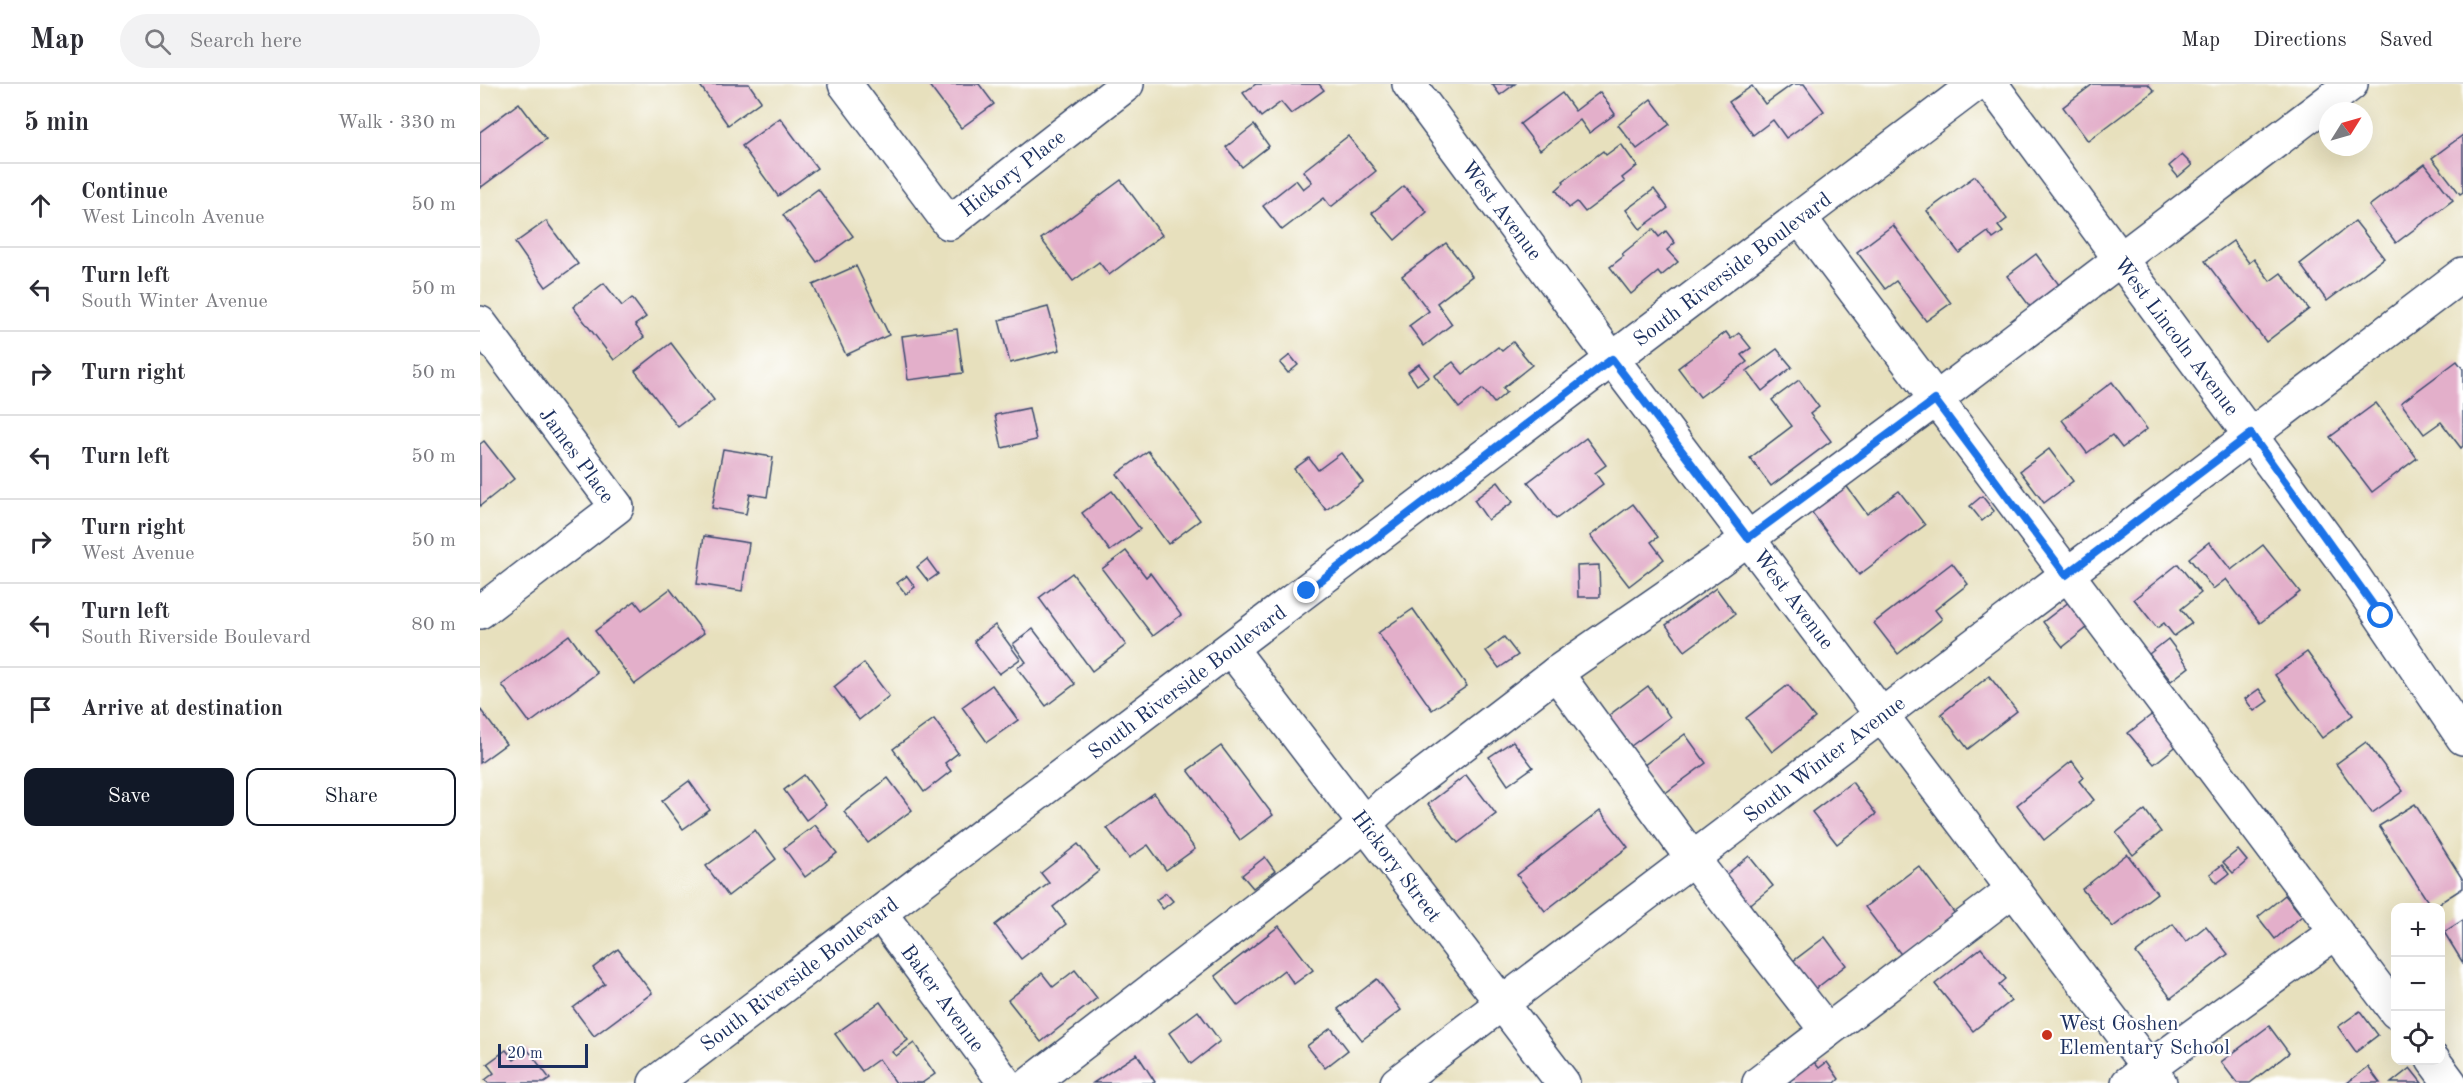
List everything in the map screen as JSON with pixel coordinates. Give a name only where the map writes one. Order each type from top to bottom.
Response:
[{"type":"street","name":"Hickory Place","points":[[845,84],[949,223],[1127,84]]},
{"type":"street","name":"West Avenue","points":[[1409,84],[1612,359],[2014,889],[2146,1078]]},
{"type":"street","name":"South Riverside Boulevard","points":[[655,1083],[1231,650],[1976,84]]},
{"type":"street","name":"West Lincoln Avenue","points":[[1991,84],[2349,569],[2463,738]]},
{"type":"street","points":[[1031,1083],[1349,837],[1387,803],[1556,673],[1748,538],[1935,400],[2351,84]]},
{"type":"street","points":[[1800,218],[2395,1011]]},
{"type":"street","name":"South Winter Avenue","points":[[1397,1083],[2463,274]]},
{"type":"street","name":"James Place","points":[[480,323],[617,507],[480,612]]},
{"type":"street","name":"Hickory Street","points":[[1231,650],[1563,1083]]},
{"type":"street","points":[[1556,673],[1692,858],[1827,1031]]},
{"type":"street","points":[[1759,1083],[2014,889]]},
{"type":"street","name":"Baker Avenue","points":[[880,913],[1005,1083]]},
{"type":"street","points":[[2146,1078],[2335,933]]},
{"type":"street","points":[[2437,1065],[2450,1083]]},
{"type":"building","points":[[699,84],[749,84],[761,101],[728,125]]},
{"type":"building","points":[[928,84],[979,84],[994,104],[961,128]]},
{"type":"building","points":[[1256,84],[1319,84],[1324,90],[1291,114],[1281,102],[1261,117],[1243,93]]},
{"type":"building","points":[[1492,84],[1515,84],[1500,95]]},
{"type":"building","points":[[1793,84],[1804,84],[1824,111],[1786,138],[1773,120],[1753,135],[1729,102],[1752,86],[1765,104]]},
{"type":"building","points":[[2093,84],[2148,84],[2154,91],[2088,141],[2063,107]]},
{"type":"building","points":[[1600,92],[1615,114],[1589,133],[1580,120],[1540,150],[1520,124],[1562,93],[1575,111]]},
{"type":"building","points":[[1651,99],[1670,124],[1637,149],[1618,125]]},
{"type":"building","points":[[519,103],[546,139],[480,188],[480,132]]},
{"type":"building","points":[[780,118],[817,168],[778,196],[742,146]]},
{"type":"building","points":[[1254,125],[1269,146],[1242,167],[1226,147]]},
{"type":"building","points":[[2463,135],[2463,192],[2460,194],[2432,158]]},
{"type":"building","points":[[1348,136],[1376,171],[1331,207],[1324,198],[1282,230],[1263,206],[1296,180],[1303,189],[1312,182],[1303,171]]},
{"type":"building","points":[[1621,144],[1637,166],[1622,178],[1625,182],[1585,212],[1577,202],[1569,208],[1556,190],[1564,183],[1563,181],[1603,151],[1606,155]]},
{"type":"building","points":[[2182,155],[2192,165],[2178,177],[2169,166]]},
{"type":"building","points":[[2425,164],[2453,200],[2396,243],[2369,206]]},
{"type":"building","points":[[1975,176],[2007,219],[1998,226],[2003,232],[1993,239],[1988,232],[1959,253],[1927,211]]},
{"type":"building","points":[[1121,180],[1162,235],[1109,275],[1099,262],[1073,281],[1041,239]]},
{"type":"building","points":[[1404,186],[1427,212],[1395,240],[1372,213]]},
{"type":"building","points":[[818,189],[853,236],[817,262],[783,215]]},
{"type":"building","points":[[1654,189],[1668,208],[1640,229],[1626,210]]},
{"type":"building","points":[[546,221],[578,264],[546,287],[515,243]]},
{"type":"building","points":[[2355,221],[2384,258],[2327,301],[2300,264]]},
{"type":"building","points":[[1893,225],[1951,303],[1926,321],[1896,281],[1885,289],[1857,252]]},
{"type":"building","points":[[1653,229],[1659,237],[1666,231],[1675,243],[1667,250],[1678,262],[1661,276],[1658,272],[1631,294],[1610,267]]},
{"type":"building","points":[[2233,241],[2249,263],[2254,259],[2270,281],[2281,273],[2309,309],[2266,342],[2205,261]]},
{"type":"building","points":[[1446,243],[1472,276],[1437,303],[1452,324],[1424,346],[1409,326],[1429,311],[1402,276]]},
{"type":"building","points":[[2036,254],[2060,286],[2031,308],[2007,276]]},
{"type":"building","points":[[856,266],[889,335],[846,355],[813,285]]},
{"type":"building","points":[[604,283],[622,306],[632,298],[646,317],[635,325],[644,337],[614,360],[573,307]]},
{"type":"building","points":[[1048,307],[1060,350],[1010,363],[999,320]]},
{"type":"building","points":[[957,329],[963,373],[908,380],[902,336]]},
{"type":"building","points":[[1726,332],[1731,339],[1739,333],[1751,348],[1741,355],[1747,362],[1700,397],[1678,368]]},
{"type":"building","points":[[1513,342],[1532,365],[1503,388],[1507,392],[1494,403],[1483,389],[1459,408],[1434,376],[1453,362],[1463,374],[1498,347],[1502,351]]},
{"type":"building","points":[[671,343],[714,400],[678,427],[635,371]]},
{"type":"building","points":[[1777,349],[1792,367],[1762,391],[1747,371]]},
{"type":"building","points":[[1290,355],[1298,365],[1288,373],[1280,363]]},
{"type":"building","points":[[2457,361],[2463,369],[2463,446],[2461,448],[2441,422],[2424,434],[2401,403]]},
{"type":"building","points":[[1419,364],[1429,377],[1417,385],[1408,372]]},
{"type":"building","points":[[1799,380],[1819,407],[1810,414],[1831,441],[1771,486],[1750,458],[1792,426],[1772,400]]},
{"type":"building","points":[[2112,382],[2147,429],[2122,448],[2112,435],[2087,453],[2062,420]]},
{"type":"building","points":[[2376,403],[2417,458],[2372,492],[2330,437]]},
{"type":"building","points":[[1029,408],[1036,440],[1002,448],[995,415]]},
{"type":"building","points":[[1586,438],[1606,465],[1595,473],[1603,484],[1556,519],[1528,482]]},
{"type":"building","points":[[484,441],[514,479],[480,506],[480,444]]},
{"type":"building","points":[[723,449],[773,457],[767,497],[750,494],[746,514],[712,508]]},
{"type":"building","points":[[2049,449],[2073,481],[2044,503],[2020,471]]},
{"type":"building","points":[[1148,451],[1200,520],[1168,544],[1117,474]]},
{"type":"building","points":[[1341,453],[1363,482],[1326,510],[1294,469],[1309,458],[1318,470]]},
{"type":"building","points":[[1498,482],[1513,502],[1488,520],[1474,500]]},
{"type":"building","points":[[1845,484],[1867,514],[1899,491],[1925,525],[1859,575],[1810,510]]},
{"type":"building","points":[[1112,491],[1140,529],[1110,551],[1082,513]]},
{"type":"building","points":[[1982,496],[1994,511],[1982,521],[1970,506]]},
{"type":"building","points":[[1633,504],[1658,537],[1651,542],[1664,559],[1629,586],[1590,536]]},
{"type":"building","points":[[704,536],[749,543],[742,591],[697,584]]},
{"type":"building","points":[[2209,542],[2231,570],[2263,545],[2300,592],[2260,623],[2226,579],[2213,589],[2189,558]]},
{"type":"building","points":[[1126,551],[1146,577],[1150,573],[1181,615],[1153,636],[1102,569]]},
{"type":"building","points":[[927,559],[938,574],[928,581],[917,567]]},
{"type":"building","points":[[1952,563],[1968,584],[1935,610],[1942,619],[1898,654],[1874,623]]},
{"type":"building","points":[[2178,564],[2201,593],[2181,609],[2192,623],[2174,636],[2164,623],[2157,628],[2134,599]]},
{"type":"building","points":[[1599,565],[1600,597],[1578,597],[1577,566]]},
{"type":"building","points":[[1072,573],[1126,645],[1092,671],[1039,598]]},
{"type":"building","points":[[907,576],[915,587],[906,594],[897,583]]},
{"type":"building","points":[[1716,588],[1735,614],[1685,651],[1666,625]]},
{"type":"building","points":[[670,589],[704,633],[635,684],[595,631],[635,601],[642,610]]},
{"type":"building","points":[[2074,598],[2093,623],[2063,647],[2043,622]]},
{"type":"building","points":[[1413,609],[1467,686],[1432,710],[1378,633]]},
{"type":"building","points":[[995,625],[1020,659],[999,674],[974,641]]},
{"type":"building","points":[[1033,629],[1075,684],[1046,706],[1017,668],[1026,662],[1013,644]]},
{"type":"building","points":[[569,635],[597,673],[530,723],[502,685]]},
{"type":"building","points":[[1504,637],[1518,655],[1499,668],[1486,651]]},
{"type":"building","points":[[2168,639],[2189,667],[2171,681],[2149,654]]},
{"type":"building","points":[[2307,652],[2353,715],[2322,738],[2275,675]]},
{"type":"building","points":[[864,663],[889,696],[859,720],[834,687]]},
{"type":"building","points":[[1989,676],[2017,711],[1968,749],[1941,714]]},
{"type":"building","points":[[992,685],[1018,720],[987,742],[962,707]]},
{"type":"building","points":[[1788,685],[1815,718],[1772,752],[1746,718]]},
{"type":"building","points":[[1648,686],[1670,717],[1631,746],[1608,716]]},
{"type":"building","points":[[2259,689],[2268,701],[2254,711],[2245,699]]},
{"type":"building","points":[[480,709],[506,744],[480,763]]},
{"type":"building","points":[[2154,713],[2179,744],[2154,764],[2128,733]]},
{"type":"building","points":[[934,719],[958,753],[945,763],[951,771],[924,792],[893,749]]},
{"type":"building","points":[[1685,734],[1706,763],[1664,794],[1643,766]]},
{"type":"building","points":[[1513,741],[1533,767],[1508,785],[1489,757]]},
{"type":"building","points":[[2366,742],[2403,791],[2372,813],[2336,764]]},
{"type":"building","points":[[1221,746],[1273,815],[1240,840],[1188,770]]},
{"type":"building","points":[[2072,761],[2084,777],[2079,781],[2094,800],[2044,840],[2017,805]]},
{"type":"building","points":[[804,775],[826,805],[806,820],[784,790]]},
{"type":"building","points":[[1466,775],[1496,814],[1458,843],[1428,804]]},
{"type":"building","points":[[888,778],[912,810],[868,843],[844,812]]},
{"type":"building","points":[[689,781],[710,810],[683,829],[662,801]]},
{"type":"building","points":[[1852,782],[1876,814],[1837,844],[1812,812]]},
{"type":"building","points":[[1154,793],[1195,849],[1166,870],[1148,845],[1129,858],[1107,828]]},
{"type":"building","points":[[2415,804],[2463,880],[2463,888],[2440,903],[2429,903],[2379,826]]},
{"type":"building","points":[[2145,810],[2161,832],[2133,855],[2116,833]]},
{"type":"building","points":[[1600,811],[1628,847],[1545,911],[1517,875]]},
{"type":"building","points":[[815,825],[837,853],[805,877],[784,848]]},
{"type":"building","points":[[755,830],[776,859],[728,896],[706,866]]},
{"type":"building","points":[[1078,844],[1099,871],[1053,907],[1066,924],[1021,959],[995,925],[1049,883],[1041,873]]},
{"type":"building","points":[[2238,850],[2247,861],[2233,873],[2223,862]]},
{"type":"building","points":[[2127,854],[2157,893],[2113,927],[2082,889]]},
{"type":"building","points":[[1749,856],[1773,886],[1747,907],[1723,877]]},
{"type":"building","points":[[1265,857],[1275,871],[1253,888],[1242,875]]},
{"type":"building","points":[[2222,865],[2229,874],[2217,883],[2210,874]]},
{"type":"building","points":[[1919,866],[1956,915],[1906,961],[1865,907]]},
{"type":"building","points":[[1166,893],[1173,901],[1163,909],[1156,900]]},
{"type":"building","points":[[2285,895],[2302,916],[2275,939],[2258,917]]},
{"type":"building","points":[[2463,920],[2463,963],[2445,934],[2445,931]]},
{"type":"building","points":[[2173,924],[2186,942],[2206,926],[2228,954],[2171,998],[2136,953]]},
{"type":"building","points":[[1279,926],[1313,970],[1294,984],[1284,970],[1238,1006],[1215,976]]},
{"type":"building","points":[[1825,937],[1846,965],[1814,990],[1792,962]]},
{"type":"building","points":[[1981,948],[2006,979],[1999,985],[2011,1001],[1973,1031],[1935,984]]},
{"type":"building","points":[[618,949],[652,993],[594,1036],[573,1008],[605,984],[593,968]]},
{"type":"building","points":[[1075,970],[1097,998],[1041,1042],[1008,1000],[1042,973],[1053,987]]},
{"type":"building","points":[[1377,979],[1401,1010],[1362,1040],[1338,1009]]},
{"type":"building","points":[[880,1002],[908,1040],[892,1052],[896,1056],[914,1043],[935,1074],[922,1083],[896,1083],[879,1059],[862,1071],[835,1034]]},
{"type":"building","points":[[1198,1011],[1220,1041],[1191,1064],[1169,1033]]},
{"type":"building","points":[[2360,1011],[2378,1035],[2356,1052],[2338,1027]]},
{"type":"building","points":[[2269,1026],[2289,1053],[2250,1083],[2237,1083],[2221,1062]]},
{"type":"building","points":[[1331,1028],[1348,1050],[1325,1068],[1307,1046]]},
{"type":"building","points":[[506,1050],[514,1060],[528,1050],[550,1079],[544,1083],[488,1083],[485,1080],[494,1073],[487,1064]]},
{"type":"building","points":[[1137,1054],[1154,1083],[1093,1083]]},
{"type":"building","points":[[1814,1062],[1819,1068],[1827,1062],[1839,1079],[1835,1083],[1791,1083],[1789,1081]]},
{"type":"building","points":[[2368,1067],[2380,1083],[2347,1083]]},
{"type":"building","points":[[2410,1068],[2422,1083],[2391,1083]]},
{"type":"place","name":"West Goshen Elementary School","points":[[2047,1035]]},
{"type":"route","points":[[1307,591],[1612,359],[1748,538],[1935,400],[2066,575],[2251,434],[2381,616]]}]
